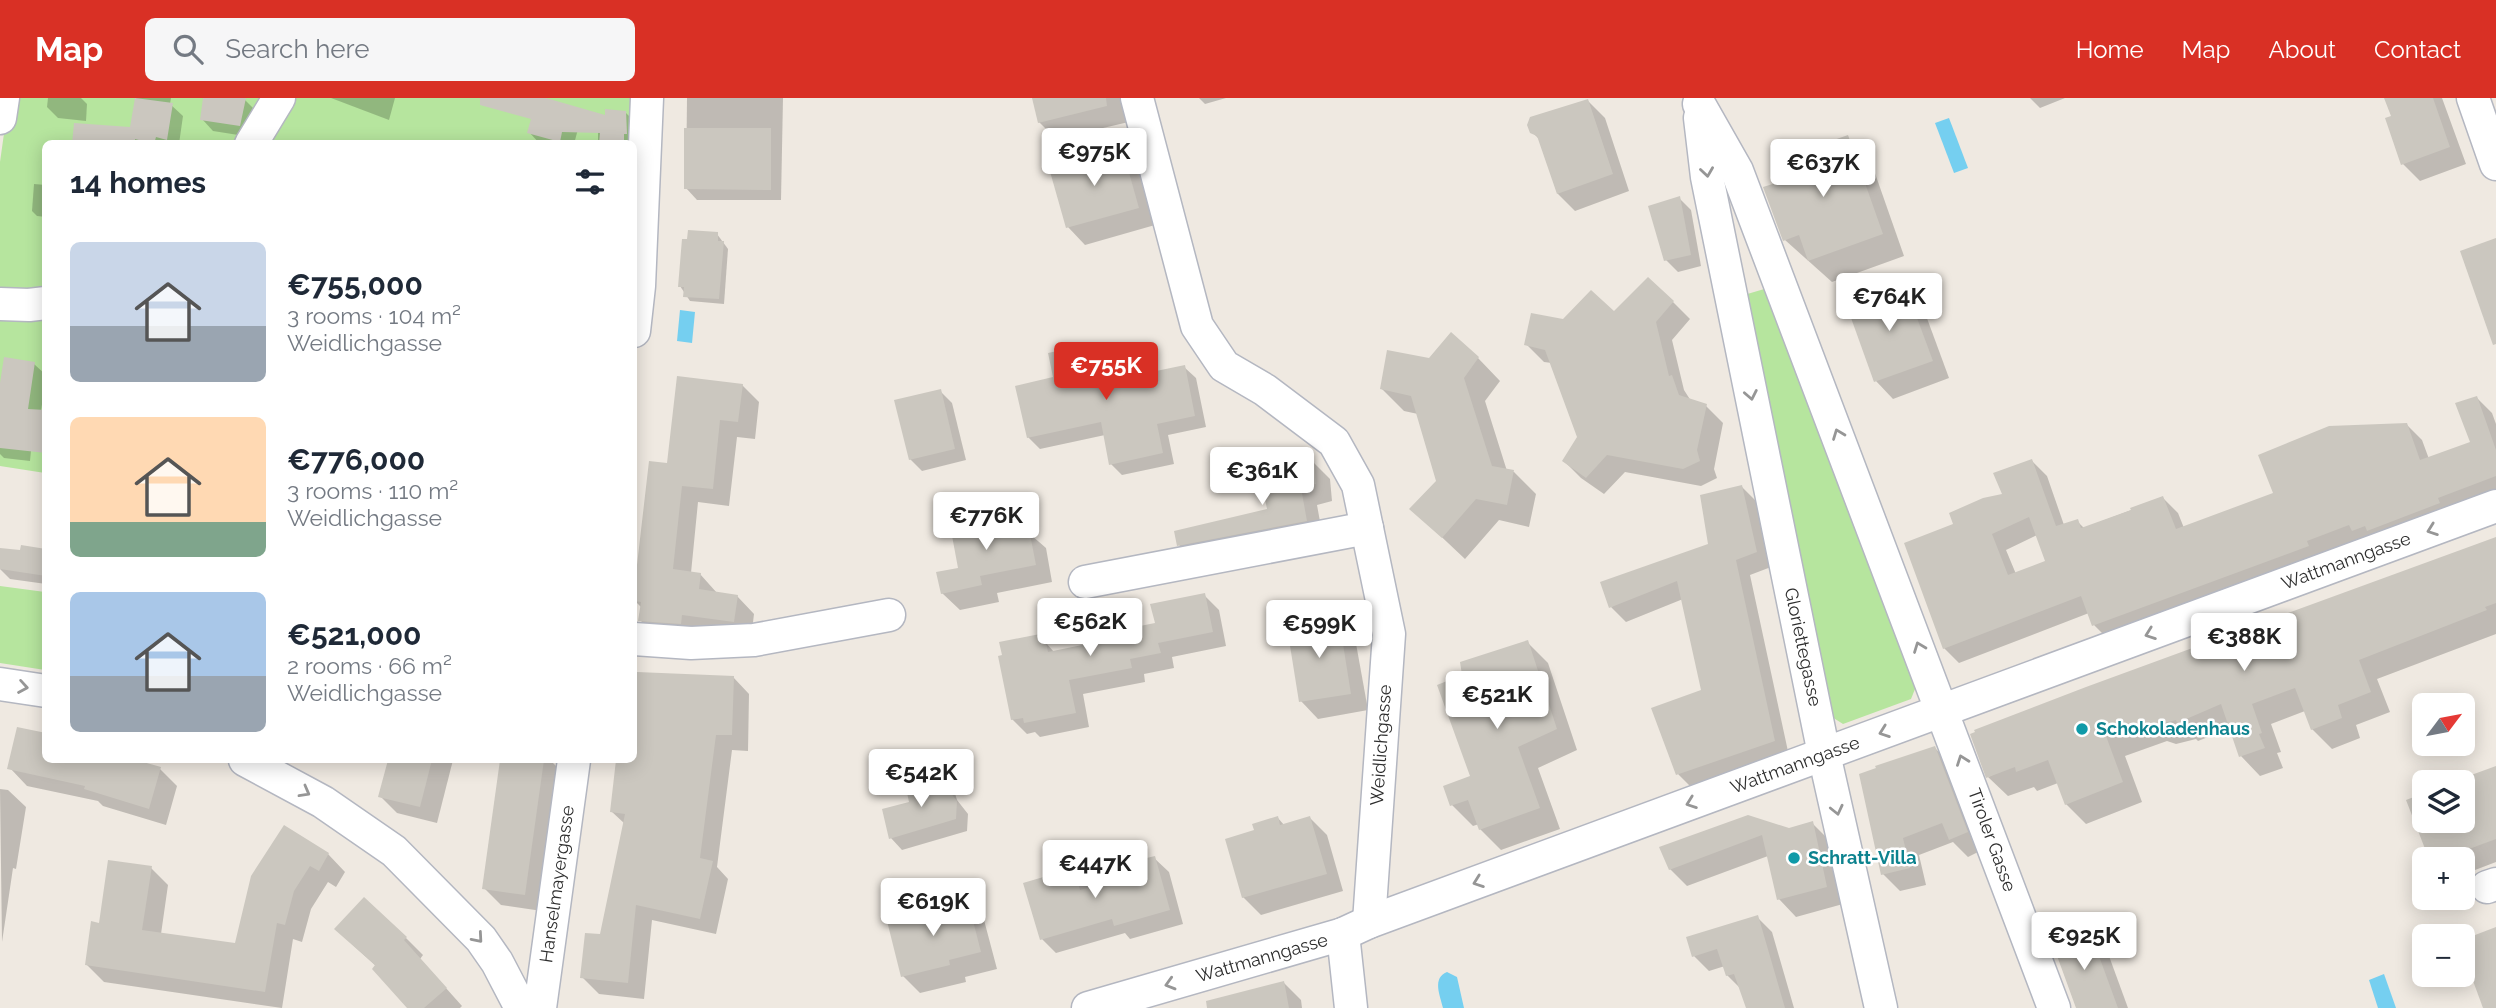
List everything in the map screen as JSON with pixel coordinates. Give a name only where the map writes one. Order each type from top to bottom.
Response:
[{"type":"street","points":[[0,118],[3,98]]},
{"type":"street","points":[[253,140],[279,98]]},
{"type":"street","points":[[637,304],[647,98]]},
{"type":"street","name":"Weidlichgasse","points":[[1137,98],[1197,326],[1224,366],[1265,390],[1334,442],[1358,485],[1389,634],[1356,928],[1351,1008]]},
{"type":"street","points":[[2473,98],[2496,164]]},
{"type":"street","name":"Gloriettegasse","points":[[1704,100],[1737,171],[1943,711]]},
{"type":"street","name":"Gloriettegasse","points":[[1704,100],[1707,177],[1825,754],[1881,1008]]},
{"type":"street","points":[[1729,285],[1776,271]]},
{"type":"street","points":[[0,304],[42,303]]},
{"type":"street","name":"Wattmanngasse","points":[[1088,1008],[1356,928],[2496,506]]},
{"type":"street","points":[[1085,582],[1367,528]]},
{"type":"street","points":[[637,639],[691,643],[754,640],[889,615]]},
{"type":"street","points":[[0,684],[42,690]]},
{"type":"street","name":"Tiroler Gasse","points":[[1943,711],[2054,1008]]},
{"type":"street","points":[[250,763],[323,803],[394,851],[481,939],[497,962],[521,1008]]},
{"type":"street","name":"Hanselmayergasse","points":[[540,1008],[574,763]]},
{"type":"green space","points":[[9,98],[643,98],[635,140],[42,140],[42,473],[0,466],[0,162]]},
{"type":"green space","points":[[1771,287],[1917,684],[1911,699],[1843,724],[1832,717],[1744,295]]},
{"type":"green space","points":[[0,586],[42,592],[42,670],[0,663]]},
{"type":"water","points":[[1949,118],[1968,168],[1954,173],[1935,123]]},
{"type":"water","points":[[680,310],[695,312],[692,343],[677,341]]},
{"type":"water","points":[[1447,972],[1457,977],[1464,1008],[1443,1008],[1438,983]]},
{"type":"water","points":[[2384,974],[2396,1008],[2378,1008],[2369,980]]},
{"type":"building","points":[[135,98],[173,103],[167,140],[156,137],[155,140],[72,140],[74,123],[130,127]]},
{"type":"building","points":[[203,98],[246,98],[240,126],[200,120]]},
{"type":"building","points":[[480,98],[546,98],[605,115],[605,109],[626,111],[627,134],[624,134],[624,140],[599,140],[600,133],[562,132],[560,140],[553,140],[527,133],[531,119],[480,105]]},
{"type":"building","points":[[1032,98],[1106,98],[1107,106],[1038,123]]},
{"type":"building","points":[[2384,98],[2433,98],[2450,147],[2401,165],[2385,118],[2391,116]]},
{"type":"building","points":[[1588,99],[1613,174],[1557,194],[1537,136],[1530,133],[1527,125],[1530,117]]},
{"type":"building","points":[[684,128],[771,128],[771,190],[684,189]]},
{"type":"building","points":[[1848,135],[1883,234],[1808,261],[1799,235],[1783,241],[1763,187],[1779,182],[1772,162]]},
{"type":"building","points":[[1122,148],[1139,208],[1066,228],[1049,168]]},
{"type":"building","points":[[1680,196],[1691,255],[1664,261],[1648,206]]},
{"type":"building","points":[[688,230],[718,232],[718,241],[724,241],[719,299],[683,297],[684,287],[678,287],[682,239],[687,239]]},
{"type":"building","points":[[2496,238],[2496,344],[2493,345],[2460,251]]},
{"type":"building","points":[[1648,277],[1674,301],[1656,322],[1669,376],[1672,375],[1679,395],[1707,404],[1697,450],[1700,461],[1683,469],[1607,455],[1586,478],[1562,461],[1577,437],[1545,350],[1524,345],[1531,313],[1563,319],[1591,290],[1614,311]]},
{"type":"building","points":[[1904,283],[1933,361],[1874,382],[1846,304]]},
{"type":"building","points":[[1451,332],[1479,357],[1464,378],[1492,466],[1514,470],[1507,505],[1476,499],[1442,538],[1409,509],[1436,481],[1411,396],[1380,389],[1387,350],[1429,358]]},
{"type":"building","points":[[1099,342],[1108,381],[1185,365],[1195,416],[1157,424],[1163,453],[1109,465],[1101,422],[1027,438],[1015,386],[1053,377],[1048,353]]},
{"type":"building","points":[[4,357],[35,362],[28,409],[42,410],[42,453],[0,448],[0,383]]},
{"type":"building","points":[[677,376],[743,384],[738,422],[720,420],[713,489],[682,486],[673,569],[701,573],[699,589],[738,595],[734,622],[682,615],[681,624],[638,621],[641,602],[637,601],[637,565],[649,461],[667,463]]},
{"type":"building","points":[[941,389],[955,449],[909,460],[894,400]]},
{"type":"building","points":[[2477,396],[2496,450],[2496,476],[2438,498],[2440,503],[2367,531],[2365,526],[2352,531],[2349,525],[2307,541],[2309,546],[2092,626],[2081,596],[1943,649],[1904,543],[1953,524],[1949,513],[1983,498],[2002,494],[1993,473],[2032,459],[2056,526],[2078,519],[2081,528],[2163,496],[2176,529],[2273,493],[2258,455],[2329,426],[2407,423],[2420,460],[2470,442],[2455,403]],"holes":[[[2029,517],[2045,561],[2008,575],[1992,534]]]},
{"type":"building","points":[[1314,460],[1316,484],[1301,488],[1307,521],[1177,546],[1174,531],[1267,509],[1260,475]]},
{"type":"building","points":[[1742,485],[1757,552],[1736,560],[1775,741],[1676,775],[1651,708],[1701,690],[1677,581],[1609,608],[1600,582],[1708,544],[1700,495]]},
{"type":"building","points":[[1008,513],[1012,532],[1029,529],[1036,565],[980,576],[982,585],[941,594],[936,572],[958,568],[950,525]]},
{"type":"building","points":[[2496,537],[2496,603],[2485,607],[2487,610],[2359,660],[2371,692],[2338,705],[2342,718],[2311,730],[2295,688],[2252,704],[2265,748],[2239,757],[2221,704],[2177,723],[2176,720],[2156,725],[2146,722],[2106,736],[2123,782],[2065,805],[2048,760],[2016,772],[2015,767],[1986,778],[1970,734],[1975,732],[1974,730]]},
{"type":"building","points":[[21,545],[42,548],[42,575],[0,569],[0,548],[20,550]]},
{"type":"building","points":[[1205,593],[1213,632],[1158,643],[1161,653],[1130,659],[1132,668],[1069,680],[1076,713],[1024,723],[1023,718],[1011,720],[998,656],[1002,655],[999,642],[1040,634],[1041,643],[1046,642],[1048,652],[1092,643],[1090,636],[1155,623],[1150,604]]},
{"type":"building","points":[[1339,619],[1351,694],[1299,702],[1287,627]]},
{"type":"building","points":[[1528,640],[1557,729],[1518,747],[1540,808],[1479,830],[1468,800],[1450,806],[1443,786],[1470,776],[1437,685],[1462,675],[1460,662]]},
{"type":"building","points":[[637,672],[734,676],[732,735],[716,735],[700,858],[713,861],[700,919],[636,905],[628,983],[580,978],[585,933],[600,934],[625,814],[610,812],[616,763],[637,763]]},
{"type":"building","points":[[17,727],[42,732],[42,763],[147,763],[161,767],[149,809],[84,789],[85,786],[7,769]]},
{"type":"building","points":[[1935,746],[1968,832],[1949,840],[1942,823],[1903,838],[1910,868],[1881,875],[1859,774]]},
{"type":"building","points":[[387,763],[431,763],[420,807],[378,797]]},
{"type":"building","points":[[500,763],[544,763],[525,895],[482,889]]},
{"type":"building","points":[[2496,766],[2496,839],[2474,847],[2424,847],[2419,833],[2475,833],[2475,774]]},
{"type":"building","points":[[943,776],[946,787],[957,801],[956,819],[889,839],[882,809],[909,802],[906,788]]},
{"type":"building","points":[[2412,798],[2412,815],[2406,800]]},
{"type":"building","name":"Schratt-Villa","points":[[1748,815],[1789,828],[1813,821],[1827,887],[1777,900],[1762,835],[1669,870],[1659,847]]},
{"type":"building","points":[[1278,816],[1280,825],[1310,816],[1327,874],[1242,898],[1225,839],[1254,830],[1252,824]]},
{"type":"building","points":[[284,825],[329,853],[319,871],[310,866],[294,891],[285,925],[277,923],[265,992],[85,965],[91,921],[99,923],[108,860],[152,866],[142,930],[235,943],[251,876]]},
{"type":"building","points":[[1155,856],[1170,910],[1114,926],[1112,919],[1040,940],[1023,883],[1074,868],[1080,890],[1138,874],[1134,861]]},
{"type":"building","points":[[364,897],[407,937],[404,940],[447,988],[424,1008],[407,1008],[372,969],[375,965],[334,929]]},
{"type":"building","points":[[968,901],[981,952],[949,960],[950,965],[901,977],[887,921]]},
{"type":"building","points":[[1758,915],[1785,1008],[1746,1008],[1734,974],[1726,976],[1717,949],[1692,957],[1686,937]]},
{"type":"building","points":[[2496,927],[2496,1008],[2483,1008],[2475,986],[2475,935]]},
{"type":"building","points":[[2082,931],[2085,939],[2092,937],[2118,1008],[2076,1008],[2052,942]]},
{"type":"building","points":[[1284,981],[1289,1008],[1207,1008],[1206,1001]]},
{"type":"place","name":"Schokoladenhaus","points":[[2082,729]]},
{"type":"place","name":"Schratt-Villa","points":[[1794,858]]}]
